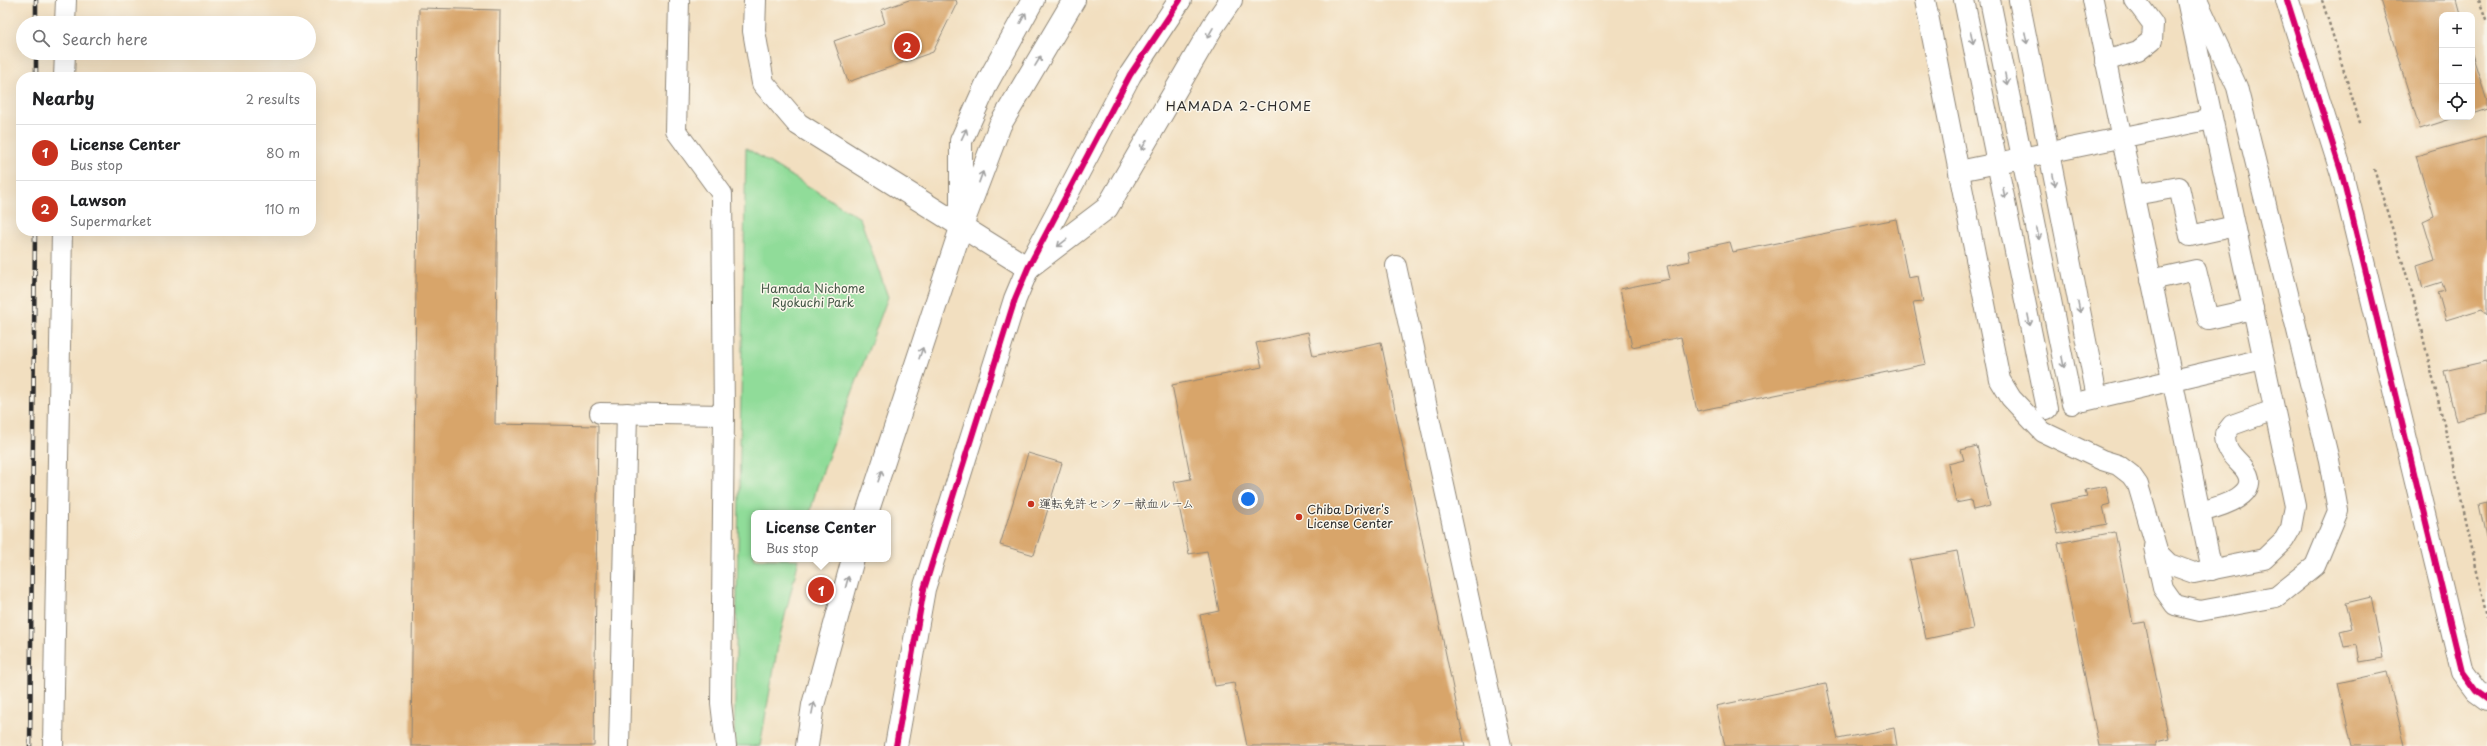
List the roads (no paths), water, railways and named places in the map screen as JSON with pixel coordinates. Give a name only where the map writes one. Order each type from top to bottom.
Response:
[{"type":"street","points":[[755,0],[754,31],[763,83],[798,124],[961,228],[1028,268]]},
{"type":"street","points":[[961,228],[961,141],[987,83],[1033,0]]},
{"type":"street","points":[[868,510],[961,228],[1000,125],[1074,0]]},
{"type":"street","points":[[1028,268],[1107,208],[1231,0]]},
{"type":"street","points":[[2287,0],[2342,174],[2462,672],[2476,692],[2487,699]]},
{"type":"street","points":[[896,746],[924,588],[1015,299],[1028,268],[1130,75],[1176,6]]},
{"type":"street","points":[[806,746],[813,705],[852,562]]},
{"type":"lane","points":[[65,16],[66,0]]},
{"type":"lane","points":[[679,0],[676,131],[722,194],[724,414],[721,703],[726,746]]},
{"type":"lane","points":[[1925,0],[2000,380],[2011,398],[2043,432],[2102,460],[2118,465],[2131,475],[2138,485],[2153,539],[2163,588],[2168,598],[2175,605],[2200,611],[2276,597],[2281,594],[2315,566],[2338,511],[2329,460],[2237,87],[2197,0]]},
{"type":"lane","points":[[1964,0],[2047,409]]},
{"type":"lane","points":[[1990,0],[2072,404]]},
{"type":"lane","points":[[2019,0],[2097,398]]},
{"type":"lane","points":[[2093,0],[2212,570]]},
{"type":"lane","points":[[2106,61],[2138,51],[2152,40],[2152,24],[2135,0]]},
{"type":"lane","points":[[2153,539],[2158,553],[2169,564],[2194,573],[2264,559],[2284,540],[2291,528],[2295,506],[2187,0]]},
{"type":"lane","points":[[64,72],[65,60]]},
{"type":"lane","points":[[1959,171],[2212,119]]},
{"type":"lane","points":[[2134,195],[2179,187],[2190,236],[2235,226]]},
{"type":"lane","points":[[53,746],[62,236]]},
{"type":"lane","points":[[1396,266],[1501,746]]},
{"type":"lane","points":[[2151,280],[2196,270],[2208,320],[2253,309]]},
{"type":"lane","points":[[2026,414],[2263,359]]},
{"type":"lane","points":[[2200,512],[2226,505],[2240,497],[2248,487],[2249,479],[2243,468],[2226,449],[2225,434],[2232,425],[2274,410]]},
{"type":"lane","points":[[600,413],[724,414]]},
{"type":"lane","points":[[620,746],[627,413]]},
{"type":"railway","points":[[36,0],[36,16]]},
{"type":"railway","points":[[36,60],[36,72]]},
{"type":"railway","points":[[30,746],[35,236]]},
{"type":"place","name":"Lawson","points":[[907,46]]},
{"type":"place","name":"運転免許センター献血ルーム","points":[[1031,504]]},
{"type":"place","name":"Chiba Driver's License Center","points":[[1299,517]]},
{"type":"place","name":"License Center","points":[[821,590]]},
{"type":"district","name":"HAMADA 2-CHOME","points":[[1239,106]]},
{"type":"park label","name":"Hamada Nichome Ryokuchi Park","points":[[813,296]]}]
